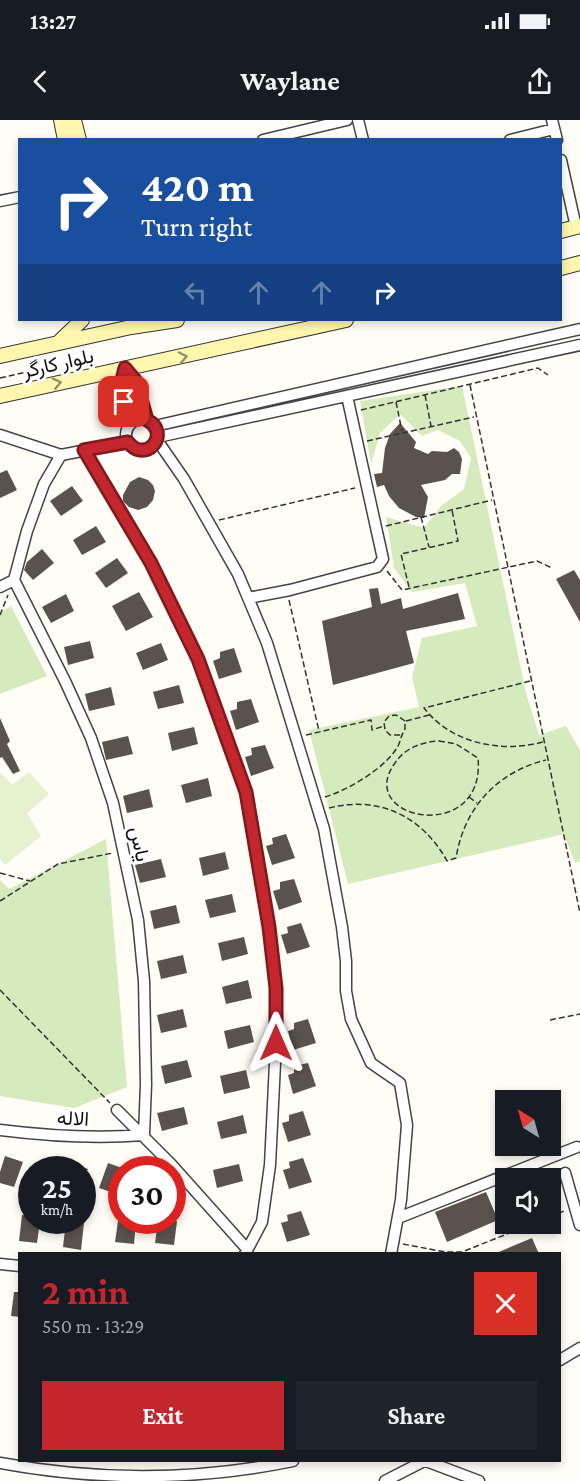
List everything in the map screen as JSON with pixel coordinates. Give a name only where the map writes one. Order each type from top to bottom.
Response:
[{"type":"main road","points":[[61,120],[66,138]]},
{"type":"main road","points":[[74,120],[78,138]]},
{"type":"main road","points":[[562,231],[578,227]]},
{"type":"main road","points":[[562,267],[580,263]]},
{"type":"main road","points":[[57,343],[81,321]]},
{"type":"main road","name":"بلوار کارگر","points":[[0,356],[57,343],[100,327],[156,321]]},
{"type":"main road","points":[[308,329],[319,321]]},
{"type":"main road","name":"بلوار کارگر","points":[[0,396],[342,321]]},
{"type":"street","points":[[271,138],[344,120]]},
{"type":"street","points":[[358,120],[362,138]]},
{"type":"street","points":[[519,138],[554,130]]},
{"type":"street","points":[[562,164],[578,227]]},
{"type":"street","points":[[0,201],[18,197]]},
{"type":"street","points":[[154,431],[580,329]]},
{"type":"street","points":[[128,427],[136,420],[154,431],[347,396],[580,345]]},
{"type":"street","points":[[125,368],[120,388],[128,427],[126,437],[128,442],[131,446],[141,450],[150,448],[154,431]]},
{"type":"street","points":[[125,368],[136,381],[154,431],[238,574],[267,644],[319,811],[338,896],[346,961],[346,991],[351,1019],[371,1063],[400,1083],[407,1125],[404,1176],[391,1252]]},
{"type":"street","points":[[248,598],[377,567],[381,564],[383,558],[347,396]]},
{"type":"street","points":[[3,439],[61,455],[128,442]]},
{"type":"street","points":[[84,450],[151,563],[198,659],[246,792],[269,927],[276,988],[274,1104],[270,1165],[262,1222],[246,1252],[144,1135],[117,1110]]},
{"type":"street","points":[[0,587],[14,580],[27,531],[44,484],[61,455]]},
{"type":"street","name":"یاس","points":[[14,580],[91,738],[113,803],[138,920],[144,981],[146,1084],[144,1135]]},
{"type":"street","name":"الاله","points":[[0,1130],[72,1137],[112,1138],[144,1135]]},
{"type":"street","points":[[398,1218],[577,1147]]},
{"type":"street","points":[[565,1173],[580,1225]]},
{"type":"street","points":[[0,1264],[18,1266]]},
{"type":"street","points":[[561,1359],[580,1348]]},
{"type":"street","points":[[0,1463],[33,1471],[142,1481],[244,1472],[289,1462]]},
{"type":"street","points":[[385,1481],[423,1462]]},
{"type":"street","points":[[428,1462],[479,1481]]},
{"type":"path","points":[[0,378],[54,366]]},
{"type":"path","points":[[351,412],[538,368],[548,375]]},
{"type":"path","points":[[470,385],[580,913]]},
{"type":"path","points":[[425,395],[431,427]]},
{"type":"path","points":[[396,402],[402,431]]},
{"type":"path","points":[[359,443],[474,417]]},
{"type":"path","points":[[209,523],[367,485]]},
{"type":"path","points":[[376,528],[493,499]]},
{"type":"path","points":[[410,588],[401,554],[458,541],[452,510]]},
{"type":"path","points":[[421,517],[430,547]]},
{"type":"path","points":[[381,564],[402,590],[537,561],[552,568]]},
{"type":"path","points":[[0,615],[14,580]]},
{"type":"path","points":[[287,590],[319,731]]},
{"type":"path","points":[[531,681],[424,708],[442,727],[476,743],[506,748],[544,742]]},
{"type":"path","points":[[315,800],[357,783],[377,768],[398,746],[405,729],[405,722],[400,716],[393,715],[386,719],[384,726],[390,735],[401,735]]},
{"type":"path","points":[[405,722],[429,715]]},
{"type":"path","points":[[296,738],[371,720],[372,730],[384,726]]},
{"type":"path","points":[[430,741],[447,741],[464,747],[478,758],[476,783],[468,797],[456,808],[441,815],[426,816],[405,810],[393,800],[385,787],[390,771],[400,757],[413,747],[430,741]]},
{"type":"path","points":[[392,752],[400,757]]},
{"type":"path","points":[[319,811],[330,807],[355,804],[379,806],[402,814],[429,834],[447,861],[456,858],[461,835],[478,803],[504,778],[525,767],[547,760]]},
{"type":"path","points":[[468,797],[478,803]]},
{"type":"path","points":[[402,814],[405,810]]},
{"type":"path","points":[[0,901],[58,864],[123,851]]},
{"type":"path","points":[[0,873],[30,882]]},
{"type":"path","points":[[0,990],[117,1110]]},
{"type":"path","points":[[550,1020],[580,1014]]},
{"type":"path","points":[[561,1213],[575,1207]]},
{"type":"path","points":[[394,1241],[446,1252],[462,1252],[507,1234]]},
{"type":"green space","points":[[462,386],[526,693],[539,735],[566,726],[580,750],[580,861],[575,863],[564,834],[348,884],[309,730],[419,707],[412,677],[422,638],[477,626],[465,583],[412,592],[394,568],[386,517],[424,528],[441,506],[464,489],[471,458],[460,441],[438,430],[422,436],[400,414],[380,433],[371,464],[360,401]]},
{"type":"green space","points":[[11,606],[47,676],[0,694],[0,613]]},
{"type":"green space","points":[[0,772],[12,785],[29,772],[49,794],[27,813],[41,836],[5,865],[0,859]]},
{"type":"green space","points":[[106,839],[127,1087],[74,1108],[0,1096],[0,880],[9,889]]},
{"type":"building","points":[[400,423],[416,442],[414,448],[428,454],[432,451],[447,452],[454,448],[462,459],[460,474],[452,474],[445,480],[421,485],[428,497],[424,518],[416,517],[399,508],[389,496],[384,485],[377,487],[374,474],[382,473],[385,448],[390,434]]},
{"type":"building","points":[[7,470],[17,490],[0,498],[0,473]]},
{"type":"building","points":[[139,477],[148,480],[155,491],[153,500],[147,507],[138,510],[129,507],[123,501],[123,495],[130,482]]},
{"type":"building","points":[[72,486],[83,501],[61,516],[50,501]]},
{"type":"building","points":[[96,526],[106,542],[82,555],[73,540]]},
{"type":"building","points":[[42,549],[54,563],[33,580],[24,570],[27,562]]},
{"type":"building","points":[[117,558],[128,573],[106,588],[95,573]]},
{"type":"building","points":[[574,570],[580,580],[580,622],[556,579]]},
{"type":"building","points":[[378,588],[381,604],[401,598],[403,609],[458,593],[465,619],[406,631],[414,663],[333,685],[322,621],[372,607],[369,589]]},
{"type":"building","points":[[139,592],[153,617],[126,631],[112,606]]},
{"type":"building","points":[[66,594],[74,611],[51,623],[42,607]]},
{"type":"building","points":[[90,641],[94,658],[68,665],[64,647]]},
{"type":"building","points":[[161,643],[168,660],[143,670],[136,653]]},
{"type":"building","points":[[234,648],[242,672],[219,679],[213,661],[220,658],[220,652]]},
{"type":"building","points":[[179,685],[184,703],[158,709],[153,692]]},
{"type":"building","points":[[111,687],[115,705],[89,711],[85,694]]},
{"type":"building","points":[[251,699],[259,722],[236,730],[230,711],[237,709],[237,702]]},
{"type":"building","points":[[0,718],[10,741],[7,744],[20,771],[13,774],[2,757],[0,758]]},
{"type":"building","points":[[194,727],[198,744],[172,751],[168,733]]},
{"type":"building","points":[[128,736],[133,754],[106,760],[102,742]]},
{"type":"building","points":[[265,745],[274,768],[251,776],[245,757],[252,755],[251,748]]},
{"type":"building","points":[[208,778],[212,796],[186,803],[181,785]]},
{"type":"building","points":[[149,789],[153,807],[127,813],[123,796]]},
{"type":"building","points":[[286,834],[295,858],[272,865],[266,846],[273,844],[272,838]]},
{"type":"building","points":[[225,852],[229,869],[203,876],[199,858]]},
{"type":"building","points":[[161,859],[166,877],[140,883],[135,865]]},
{"type":"building","points":[[294,879],[302,902],[279,910],[273,891],[280,889],[280,882]]},
{"type":"building","points":[[232,894],[236,912],[210,918],[205,900]]},
{"type":"building","points":[[176,905],[180,923],[154,929],[150,911]]},
{"type":"building","points":[[301,923],[310,947],[287,954],[281,935],[288,933],[287,927]]},
{"type":"building","points":[[244,937],[248,954],[222,961],[218,943]]},
{"type":"building","points":[[183,955],[187,973],[161,979],[157,961]]},
{"type":"building","points":[[248,980],[252,998],[226,1004],[222,987]]},
{"type":"building","points":[[183,1009],[187,1027],[161,1033],[157,1015]]},
{"type":"building","points":[[308,1019],[316,1043],[293,1050],[288,1031],[294,1029],[294,1023]]},
{"type":"building","points":[[250,1025],[254,1042],[228,1049],[224,1031]]},
{"type":"building","points":[[187,1060],[192,1077],[165,1084],[161,1066]]},
{"type":"building","points":[[308,1063],[316,1086],[293,1094],[288,1075],[294,1073],[294,1066]]},
{"type":"building","points":[[246,1070],[250,1088],[224,1094],[220,1076]]},
{"type":"building","points":[[184,1107],[188,1124],[162,1131],[157,1113]]},
{"type":"building","points":[[303,1111],[311,1135],[288,1142],[282,1123],[289,1121],[289,1115]]},
{"type":"building","points":[[243,1115],[247,1133],[221,1139],[217,1122]]},
{"type":"building","points":[[5,1156],[18,1160],[18,1176],[14,1187],[0,1183],[0,1172]]},
{"type":"building","points":[[303,1158],[312,1182],[289,1189],[283,1170],[290,1168],[289,1162]]},
{"type":"building","points":[[108,1163],[108,1191],[99,1188]]},
{"type":"building","points":[[239,1164],[243,1181],[217,1188],[213,1170]]},
{"type":"building","points":[[486,1192],[495,1213],[495,1221],[447,1242],[435,1212]]},
{"type":"building","points":[[301,1211],[310,1235],[287,1242],[281,1223],[288,1221],[287,1215]]},
{"type":"building","points":[[20,1234],[38,1234],[37,1243],[19,1241]]},
{"type":"building","points":[[64,1234],[83,1234],[81,1250],[63,1247]]},
{"type":"building","points":[[116,1234],[135,1234],[134,1244],[115,1242]]},
{"type":"building","points":[[156,1234],[175,1234],[174,1245],[155,1243]]},
{"type":"building","points":[[532,1238],[538,1252],[499,1252]]},
{"type":"building","points":[[14,1292],[18,1292],[18,1317],[11,1316]]},
{"type":"route","points":[[124,402],[120,388],[125,368],[136,381],[147,420],[152,422],[157,430],[158,436],[154,444],[146,450],[136,449],[128,442],[84,450],[151,563],[198,659],[246,792],[269,927],[276,988],[276,1043]]}]
